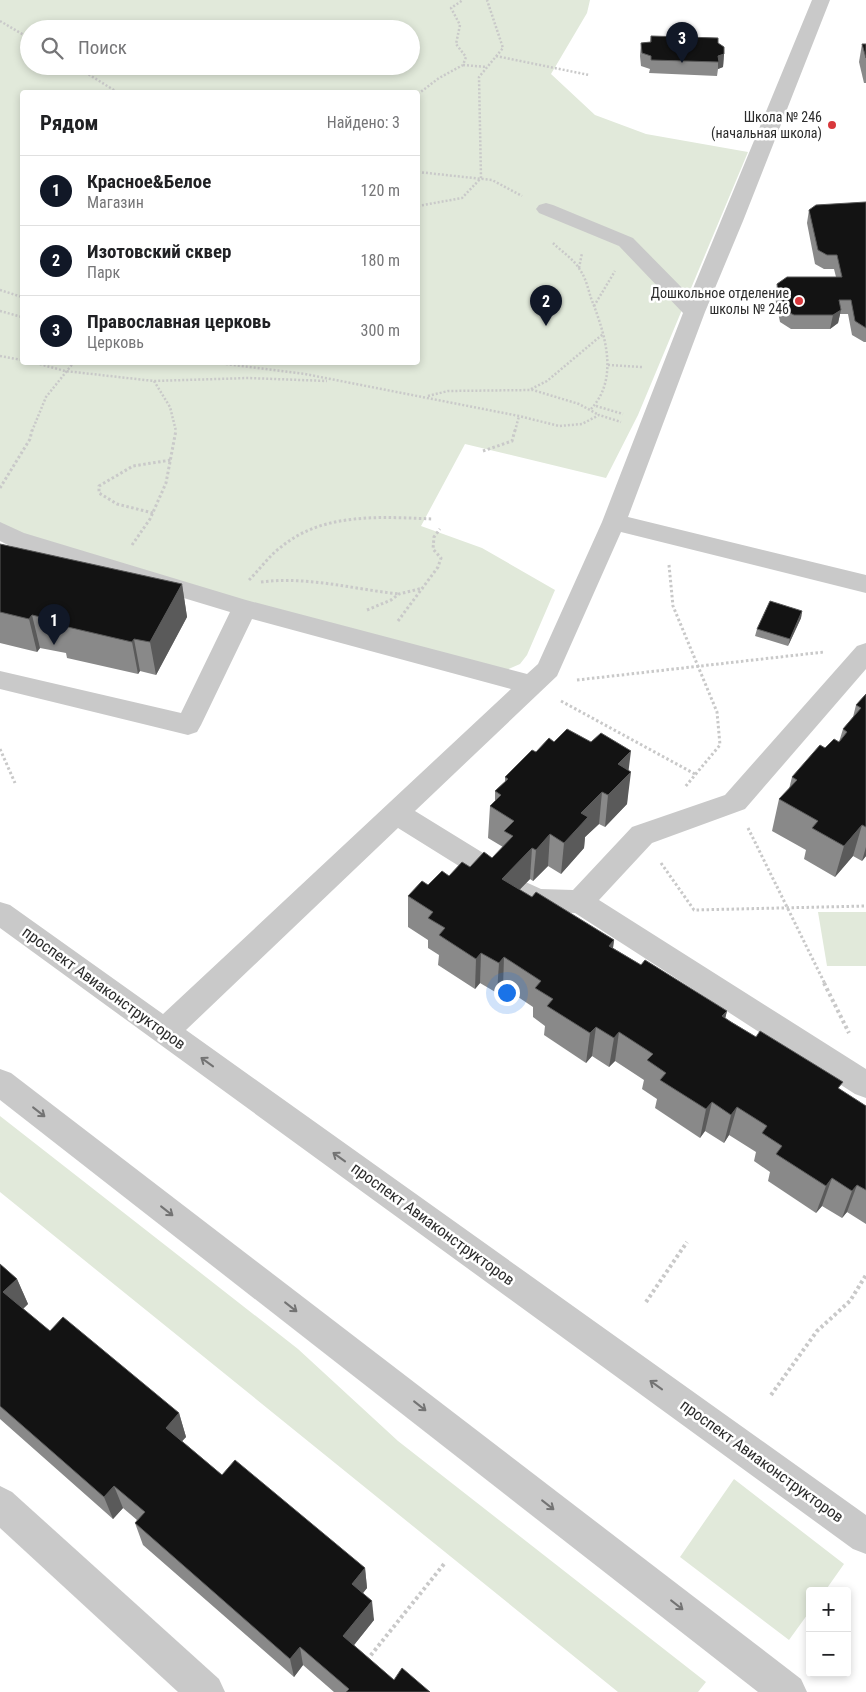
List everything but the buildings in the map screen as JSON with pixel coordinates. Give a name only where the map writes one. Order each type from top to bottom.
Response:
[{"type":"street","points":[[165,1031],[548,669],[614,522],[694,312],[733,221],[821,0]]},
{"type":"street","points":[[546,209],[626,242],[694,312]]},
{"type":"street","points":[[614,522],[866,584]]},
{"type":"street","points":[[0,530],[16,539],[245,608],[532,685]]},
{"type":"street","points":[[0,680],[188,724],[245,608]]},
{"type":"street","points":[[580,902],[642,835],[735,802],[862,662]]},
{"type":"street","points":[[396,813],[536,900],[580,902],[866,1085]]},
{"type":"street","name":"проспект Авиаконструкторов","points":[[0,913],[866,1536]]},
{"type":"street","points":[[0,1082],[788,1692]]},
{"type":"street","points":[[0,1504],[206,1692]]},
{"type":"path","points":[[462,0],[451,8],[458,15],[462,32],[456,44],[466,57],[463,65]]},
{"type":"path","points":[[420,206],[462,198],[481,178],[479,77],[503,48],[487,0]]},
{"type":"path","points":[[0,21],[20,33]]},
{"type":"path","points":[[496,56],[589,75]]},
{"type":"path","points":[[420,92],[439,78],[463,65],[487,66]]},
{"type":"path","points":[[89,75],[114,90]]},
{"type":"path","points":[[420,172],[492,180],[546,209],[541,231],[580,270],[603,334],[608,365],[602,397],[590,410]]},
{"type":"path","points":[[594,306],[630,246]]},
{"type":"path","points":[[0,290],[20,296]]},
{"type":"path","points":[[0,310],[20,316]]},
{"type":"path","points":[[528,390],[547,381],[603,334]]},
{"type":"path","points":[[0,356],[20,360]]},
{"type":"path","points":[[43,365],[65,371],[154,381],[248,378],[336,382]]},
{"type":"path","points":[[0,488],[30,440],[35,420],[46,397],[71,365]]},
{"type":"path","points":[[234,365],[304,374],[336,382],[425,397],[519,416],[559,426],[582,424],[599,415]]},
{"type":"path","points":[[608,365],[647,367]]},
{"type":"path","points":[[116,569],[153,513],[166,484],[177,434],[170,407],[154,381]]},
{"type":"path","points":[[425,397],[448,392],[528,390],[579,404],[599,415],[650,431]]},
{"type":"path","points":[[483,451],[512,441],[519,416]]},
{"type":"path","points":[[153,513],[116,504],[104,498],[99,493],[99,486],[133,466],[171,460]]},
{"type":"path","points":[[252,584],[244,585],[270,556],[288,541],[339,520],[370,516],[433,519]]},
{"type":"path","points":[[383,645],[406,606],[438,571],[441,558],[433,549],[434,537],[440,529]]},
{"type":"path","points":[[657,533],[669,562],[673,606],[717,712],[720,746]]},
{"type":"path","points":[[258,582],[280,578],[302,578],[356,589],[399,594],[423,588]]},
{"type":"path","points":[[333,632],[341,623],[392,600],[399,594]]},
{"type":"path","points":[[532,685],[826,652]]},
{"type":"path","points":[[532,685],[695,774]]},
{"type":"path","points":[[0,749],[15,783]]},
{"type":"path","points":[[735,802],[853,1041]]},
{"type":"path","points":[[642,835],[694,910],[866,906]]},
{"type":"path","points":[[646,1302],[687,1242]]},
{"type":"path","points":[[771,1395],[817,1331],[850,1302],[866,1275]]},
{"type":"path","points":[[360,1668],[444,1564]]},
{"type":"green space","points":[[0,0],[590,0],[587,13],[551,74],[595,115],[646,134],[748,152],[638,415],[606,478],[465,444],[421,526],[482,548],[555,590],[527,655],[520,664],[495,675],[0,529]]},
{"type":"green space","points":[[818,912],[866,912],[866,966],[827,966]]},
{"type":"green space","points":[[0,1116],[298,1349],[398,1441],[706,1682],[698,1692],[618,1692],[0,1192]]},
{"type":"green space","points":[[734,1479],[844,1564],[828,1587],[806,1587],[806,1617],[789,1640],[680,1557]]},
{"type":"place","name":"Православная церковь","points":[[682,63]]},
{"type":"place","name":"Школа № 246 (начальная школа)","points":[[832,125]]},
{"type":"place","name":"Дошкольное отделение школы № 246","points":[[799,301]]},
{"type":"place","name":"Изотовский сквер","points":[[546,326]]},
{"type":"place","name":"Красное&Белое","points":[[54,645]]}]
